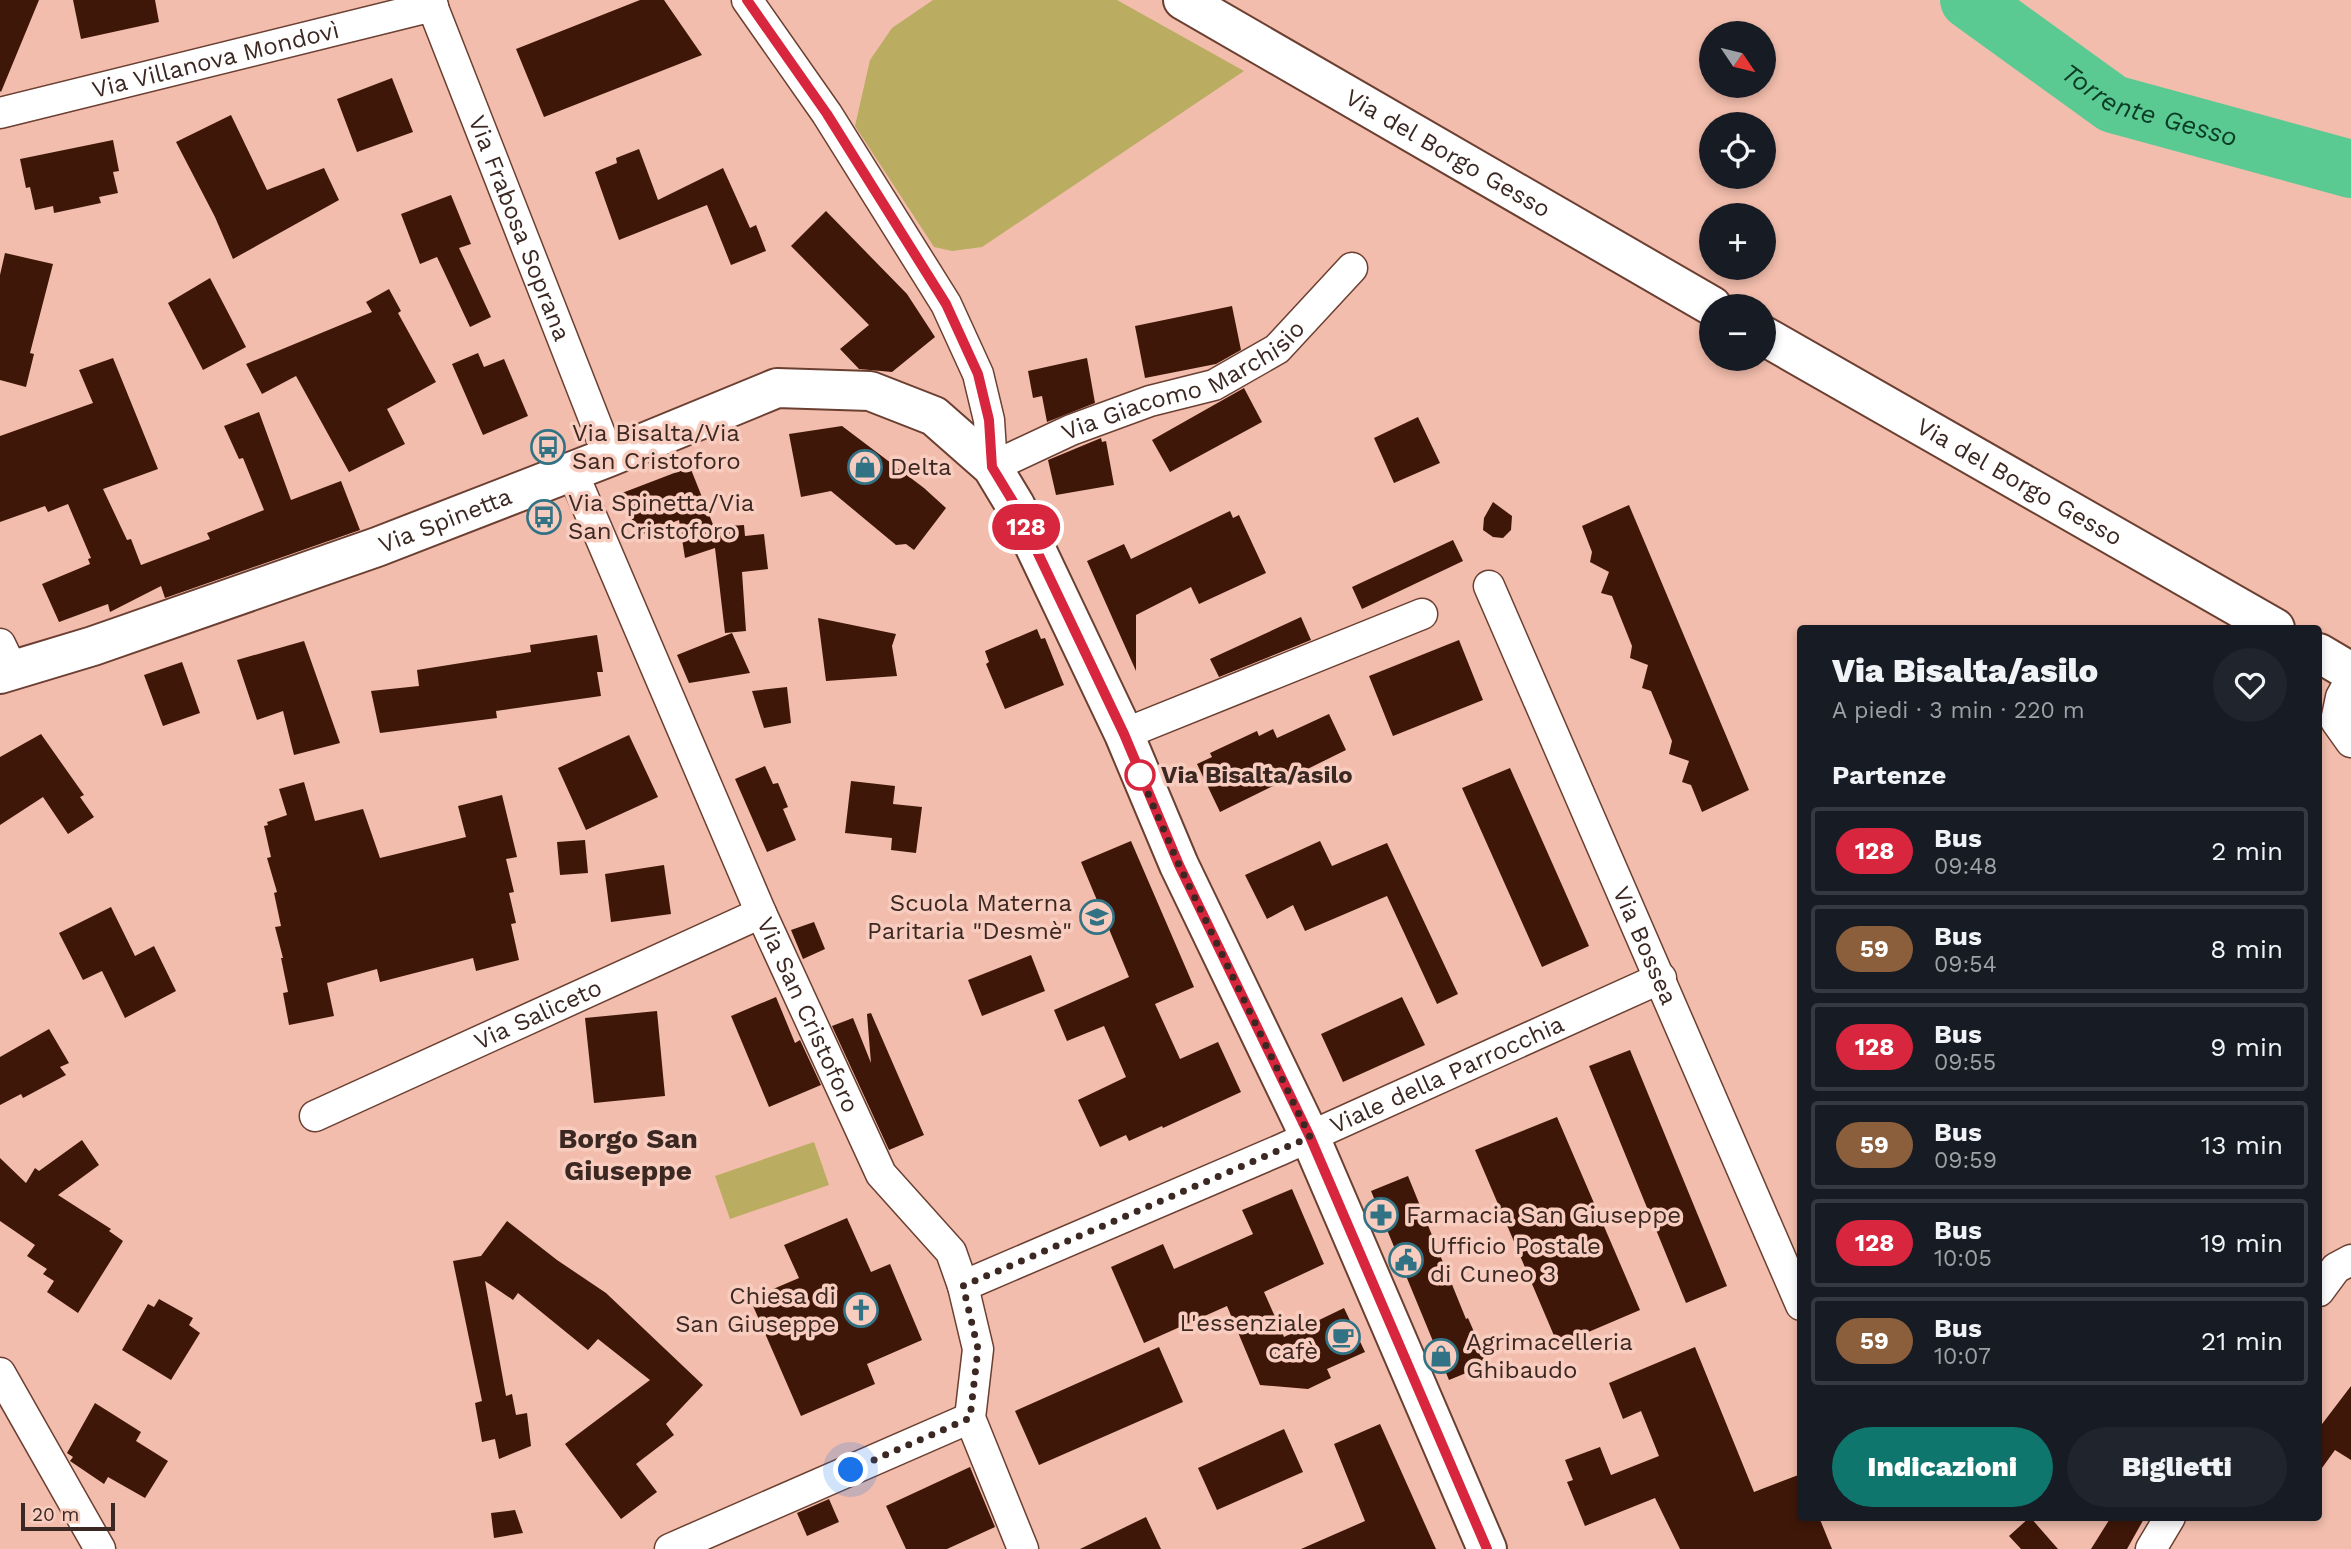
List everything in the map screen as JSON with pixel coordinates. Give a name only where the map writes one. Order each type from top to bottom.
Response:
[{"type":"street","points":[[747,0],[827,114],[946,304],[978,374],[989,420],[992,467]]},
{"type":"street","name":"Via del Borgo Gesso","points":[[1182,0],[1699,298]]},
{"type":"street","name":"Via Villanova Mondovì","points":[[0,113],[431,3]]},
{"type":"street","name":"Via Frabosa Soprana","points":[[431,3],[609,457]]},
{"type":"street","name":"Via Giacomo Marchisio","points":[[992,467],[1104,417],[1150,401],[1214,385],[1278,349],[1352,268]]},
{"type":"street","name":"Via del Borgo Gesso","points":[[1776,343],[2270,625]]},
{"type":"street","name":"Via Spinetta","points":[[4,663],[93,646],[377,547],[777,388],[870,391],[934,416],[992,467],[1015,505],[1124,734],[1179,865],[1310,1137],[1487,1549]]},
{"type":"street","name":"Via San Cristoforo","points":[[572,471],[761,913],[881,1174],[951,1252],[963,1286],[978,1349],[970,1418],[1023,1549]]},
{"type":"street","name":"Via Bossea","points":[[1489,586],[1797,1296]]},
{"type":"street","points":[[1124,734],[1422,614]]},
{"type":"street","points":[[2322,655],[2351,672]]},
{"type":"street","points":[[2351,680],[2341,697],[2336,721],[2351,742]]},
{"type":"street","name":"Via Saliceto","points":[[315,1116],[761,913]]},
{"type":"street","name":"Viale della Parrocchia","points":[[963,1286],[1310,1137],[1661,978]]},
{"type":"street","points":[[2322,1287],[2336,1268],[2351,1260]]},
{"type":"street","points":[[0,1373],[100,1549]]},
{"type":"street","points":[[670,1549],[970,1418]]},
{"type":"street","points":[[2151,1549],[2168,1521]]},
{"type":"shaded area","points":[[933,0],[1117,0],[1244,71],[982,247],[952,251],[934,247],[855,126],[870,60],[892,28]]},
{"type":"shaded area","points":[[814,1142],[829,1185],[730,1219],[715,1176]]},
{"type":"building","points":[[0,0],[39,0],[1,92],[0,91]]},
{"type":"building","points":[[73,0],[155,0],[159,22],[81,39]]},
{"type":"building","points":[[640,0],[664,0],[702,55],[544,117],[516,49]]},
{"type":"building","points":[[392,78],[413,132],[357,152],[337,99]]},
{"type":"building","points":[[231,115],[267,190],[324,168],[339,200],[233,259],[215,217],[176,142]]},
{"type":"building","points":[[113,140],[119,171],[113,172],[118,193],[99,197],[101,203],[54,213],[53,206],[35,210],[30,187],[26,188],[20,159]]},
{"type":"building","points":[[639,149],[658,200],[723,168],[750,228],[756,225],[766,251],[731,265],[707,205],[619,240],[595,172],[617,163],[616,158]]},
{"type":"building","points":[[451,195],[471,244],[459,248],[491,317],[470,327],[437,257],[420,264],[401,214]]},
{"type":"building","points":[[826,211],[907,294],[935,337],[892,372],[859,369],[840,349],[869,325],[791,246]]},
{"type":"building","points":[[5,253],[53,264],[30,353],[34,354],[26,387],[0,380],[0,275]]},
{"type":"building","points":[[210,278],[246,347],[203,370],[168,303]]},
{"type":"building","points":[[389,289],[401,311],[398,313],[436,382],[387,409],[405,444],[349,472],[296,376],[262,394],[246,364],[372,312],[366,302]]},
{"type":"building","points":[[1232,306],[1241,350],[1216,364],[1145,378],[1135,326]]},
{"type":"building","points":[[478,353],[484,367],[504,359],[528,416],[483,435],[452,364]]},
{"type":"building","points":[[113,358],[158,469],[103,489],[127,540],[131,539],[141,565],[210,539],[207,533],[264,510],[243,458],[239,459],[224,426],[259,412],[291,500],[341,481],[360,530],[165,598],[161,586],[110,612],[108,604],[59,622],[42,584],[90,564],[88,559],[91,558],[68,504],[48,512],[45,506],[0,522],[0,436],[93,403],[79,370]]},
{"type":"building","points":[[1087,358],[1095,403],[1047,422],[1042,396],[1033,398],[1028,371]]},
{"type":"building","points":[[1244,388],[1262,422],[1170,472],[1152,440]]},
{"type":"building","points":[[1418,417],[1440,463],[1394,483],[1374,438]]},
{"type":"building","points":[[842,426],[946,508],[914,550],[906,544],[896,545],[831,491],[801,497],[789,434]]},
{"type":"building","points":[[1101,438],[1102,442],[1106,441],[1114,485],[1056,495],[1048,460]]},
{"type":"building","points":[[690,467],[714,527],[744,525],[745,536],[764,534],[768,569],[742,572],[746,631],[725,633],[715,548],[685,558],[679,520],[638,536],[622,493]]},
{"type":"building","points":[[1493,502],[1512,516],[1511,530],[1503,538],[1493,537],[1483,530],[1484,518]]},
{"type":"building","points":[[1629,505],[1749,790],[1702,812],[1691,785],[1682,782],[1689,761],[1669,754],[1672,741],[1651,691],[1642,688],[1648,665],[1630,658],[1632,646],[1612,596],[1601,593],[1609,572],[1590,562],[1592,552],[1582,526]]},
{"type":"building","points":[[1230,511],[1233,518],[1239,515],[1266,573],[1199,604],[1191,587],[1136,615],[1136,671],[1087,561],[1124,544],[1131,559]]},
{"type":"building","points":[[1453,540],[1463,561],[1362,609],[1352,587]]},
{"type":"building","points":[[1301,617],[1311,640],[1219,677],[1210,659]]},
{"type":"building","points":[[818,618],[896,634],[892,646],[897,676],[826,681]]},
{"type":"building","points":[[1037,629],[1041,639],[1045,638],[1064,685],[1005,709],[986,664],[989,662],[985,651]]},
{"type":"building","points":[[732,633],[750,673],[689,683],[677,655]]},
{"type":"building","points":[[597,635],[603,672],[597,672],[601,696],[496,711],[497,718],[380,733],[371,691],[419,686],[417,670],[531,652],[530,645]]},
{"type":"building","points":[[1459,640],[1483,700],[1393,736],[1369,676]]},
{"type":"building","points":[[304,641],[340,743],[294,755],[283,711],[257,720],[237,660]]},
{"type":"building","points":[[182,662],[200,713],[163,726],[144,675]]},
{"type":"building","points":[[787,687],[791,723],[764,728],[752,691]]},
{"type":"building","points":[[1329,714],[1346,750],[1220,812],[1197,764],[1212,757],[1210,753],[1257,731],[1259,736],[1273,729],[1277,738]]},
{"type":"building","points":[[41,734],[84,795],[80,797],[94,817],[68,834],[43,797],[0,825],[0,757]]},
{"type":"building","points":[[629,735],[658,797],[586,830],[558,768]]},
{"type":"building","points":[[765,766],[773,784],[778,783],[788,807],[783,809],[796,840],[767,852],[735,779]]},
{"type":"building","points":[[1510,768],[1589,946],[1542,967],[1462,788]]},
{"type":"building","points":[[851,781],[895,786],[893,804],[922,807],[916,853],[891,850],[892,838],[845,833]]},
{"type":"building","points":[[304,782],[315,821],[363,809],[380,858],[466,837],[458,806],[502,795],[517,857],[506,859],[514,892],[509,893],[516,923],[511,924],[519,960],[476,971],[473,958],[380,982],[377,969],[327,983],[334,1016],[289,1025],[283,993],[288,992],[275,927],[281,926],[274,893],[277,892],[267,858],[271,857],[264,826],[268,825],[267,822],[287,815],[279,789]]},
{"type":"building","points":[[585,840],[588,873],[560,875],[557,842]]},
{"type":"building","points":[[1131,841],[1194,987],[1155,1004],[1180,1059],[1218,1042],[1241,1092],[1163,1128],[1162,1126],[1129,1141],[1126,1135],[1100,1147],[1078,1100],[1126,1077],[1104,1026],[1067,1041],[1054,1010],[1129,977],[1081,862]]},
{"type":"building","points":[[1320,841],[1332,866],[1387,843],[1458,994],[1437,1004],[1387,896],[1305,931],[1293,905],[1267,919],[1245,875]]},
{"type":"building","points":[[664,865],[671,914],[611,922],[605,874]]},
{"type":"building","points":[[111,907],[135,956],[154,946],[176,991],[125,1018],[102,971],[83,980],[59,933]]},
{"type":"building","points":[[814,922],[825,949],[803,959],[791,930]]},
{"type":"building","points":[[1031,955],[1045,991],[982,1016],[968,980]]},
{"type":"building","points":[[776,997],[795,1043],[800,1040],[821,1085],[769,1107],[731,1016]]},
{"type":"building","points":[[1402,997],[1425,1045],[1343,1082],[1321,1034]]},
{"type":"building","points":[[657,1011],[665,1096],[594,1103],[585,1018]]},
{"type":"building","points":[[871,1013],[924,1135],[889,1150],[832,1026],[853,1018],[871,1063],[867,1014]]},
{"type":"building","points":[[49,1029],[69,1063],[60,1067],[66,1075],[23,1098],[21,1094],[0,1105],[0,1057]]},
{"type":"building","points":[[1630,1050],[1727,1286],[1686,1303],[1589,1066]]},
{"type":"building","points":[[1557,1117],[1640,1310],[1558,1345],[1475,1150]]},
{"type":"building","points":[[82,1140],[99,1165],[58,1195],[111,1229],[109,1231],[123,1241],[78,1313],[47,1292],[54,1281],[43,1274],[47,1269],[27,1256],[35,1245],[0,1221],[0,1158],[26,1183],[35,1168],[39,1171]]},
{"type":"building","points":[[1408,1176],[1466,1319],[1468,1318],[1488,1364],[1449,1380],[1371,1191]]},
{"type":"building","points":[[1292,1189],[1324,1264],[1264,1292],[1284,1337],[1344,1308],[1365,1352],[1327,1369],[1331,1378],[1308,1389],[1260,1385],[1227,1306],[1144,1343],[1111,1267],[1163,1244],[1174,1269],[1253,1234],[1242,1210]]},
{"type":"building","points":[[847,1218],[871,1272],[890,1264],[922,1340],[867,1364],[875,1384],[801,1416],[750,1299],[799,1278],[784,1245]]},
{"type":"building","points":[[507,1221],[557,1260],[606,1293],[703,1385],[666,1424],[674,1435],[636,1464],[657,1492],[621,1519],[565,1444],[650,1380],[598,1339],[588,1350],[518,1293],[513,1300],[485,1281],[506,1396],[512,1394],[516,1415],[527,1413],[531,1446],[499,1459],[495,1439],[482,1442],[475,1403],[482,1401],[453,1261],[481,1256]]},
{"type":"building","points":[[159,1299],[193,1318],[189,1325],[200,1333],[171,1380],[122,1350],[148,1304],[154,1307]]},
{"type":"building","points":[[1159,1347],[1183,1402],[1039,1465],[1015,1411]]},
{"type":"building","points":[[1695,1347],[1754,1492],[1797,1476],[1797,1521],[1821,1521],[1832,1549],[1680,1549],[1655,1498],[1585,1526],[1567,1482],[1573,1480],[1565,1460],[1600,1447],[1611,1475],[1659,1456],[1641,1411],[1623,1419],[1609,1383]]},
{"type":"building","points":[[2351,1386],[2351,1460],[2335,1450],[2322,1468],[2322,1424]]},
{"type":"building","points":[[95,1403],[141,1432],[136,1441],[168,1461],[145,1498],[108,1477],[104,1484],[70,1461],[73,1457],[67,1453]]},
{"type":"building","points":[[1380,1424],[1436,1549],[1301,1549],[1365,1521],[1334,1444]]},
{"type":"building","points":[[1284,1429],[1303,1472],[1217,1510],[1198,1468]]},
{"type":"building","points":[[970,1467],[995,1527],[947,1549],[906,1549],[886,1506]]},
{"type":"building","points":[[829,1499],[839,1522],[807,1536],[797,1513]]},
{"type":"building","points":[[515,1510],[523,1533],[494,1538],[491,1513]]},
{"type":"building","points":[[1146,1517],[1161,1549],[1080,1549]]},
{"type":"building","points":[[2026,1521],[2034,1521],[2058,1549],[2021,1549],[2009,1536]]},
{"type":"building","points":[[2108,1521],[2143,1521],[2127,1549],[2091,1549]]},
{"type":"waterway","name":"Torrente Gesso","points":[[1969,0],[2113,104],[2351,169]]},
{"type":"bus line","name":"128","points":[[747,0],[827,114],[946,304],[978,374],[989,420],[992,467],[1015,505],[1124,734],[1179,865],[1310,1137],[1487,1549]]},
{"type":"place","name":"Via Bisalta/Via San Cristoforo","points":[[548,447]]},
{"type":"place","name":"Delta","points":[[865,467]]},
{"type":"place","name":"Via Spinetta/Via San Cristoforo","points":[[544,517]]},
{"type":"place","name":"Via Bisalta/asilo","points":[[1140,775]]},
{"type":"place","name":"Scuola Materna Paritaria \"Desmè\"","points":[[1097,917]]},
{"type":"place","name":"Farmacia San Giuseppe","points":[[1381,1215]]},
{"type":"place","name":"Ufficio Postale di Cuneo 3","points":[[1406,1260]]},
{"type":"place","name":"Chiesa di San Giuseppe","points":[[861,1310]]},
{"type":"place","name":"L'essenziale cafè","points":[[1343,1337]]},
{"type":"place","name":"Agrimacelleria Ghibaudo","points":[[1441,1356]]},
{"type":"district","name":"Borgo San Giuseppe","points":[[628,1154]]},
{"type":"route","points":[[851,1470],[970,1418],[978,1349],[963,1286],[1310,1137],[1179,865],[1140,775]]}]
